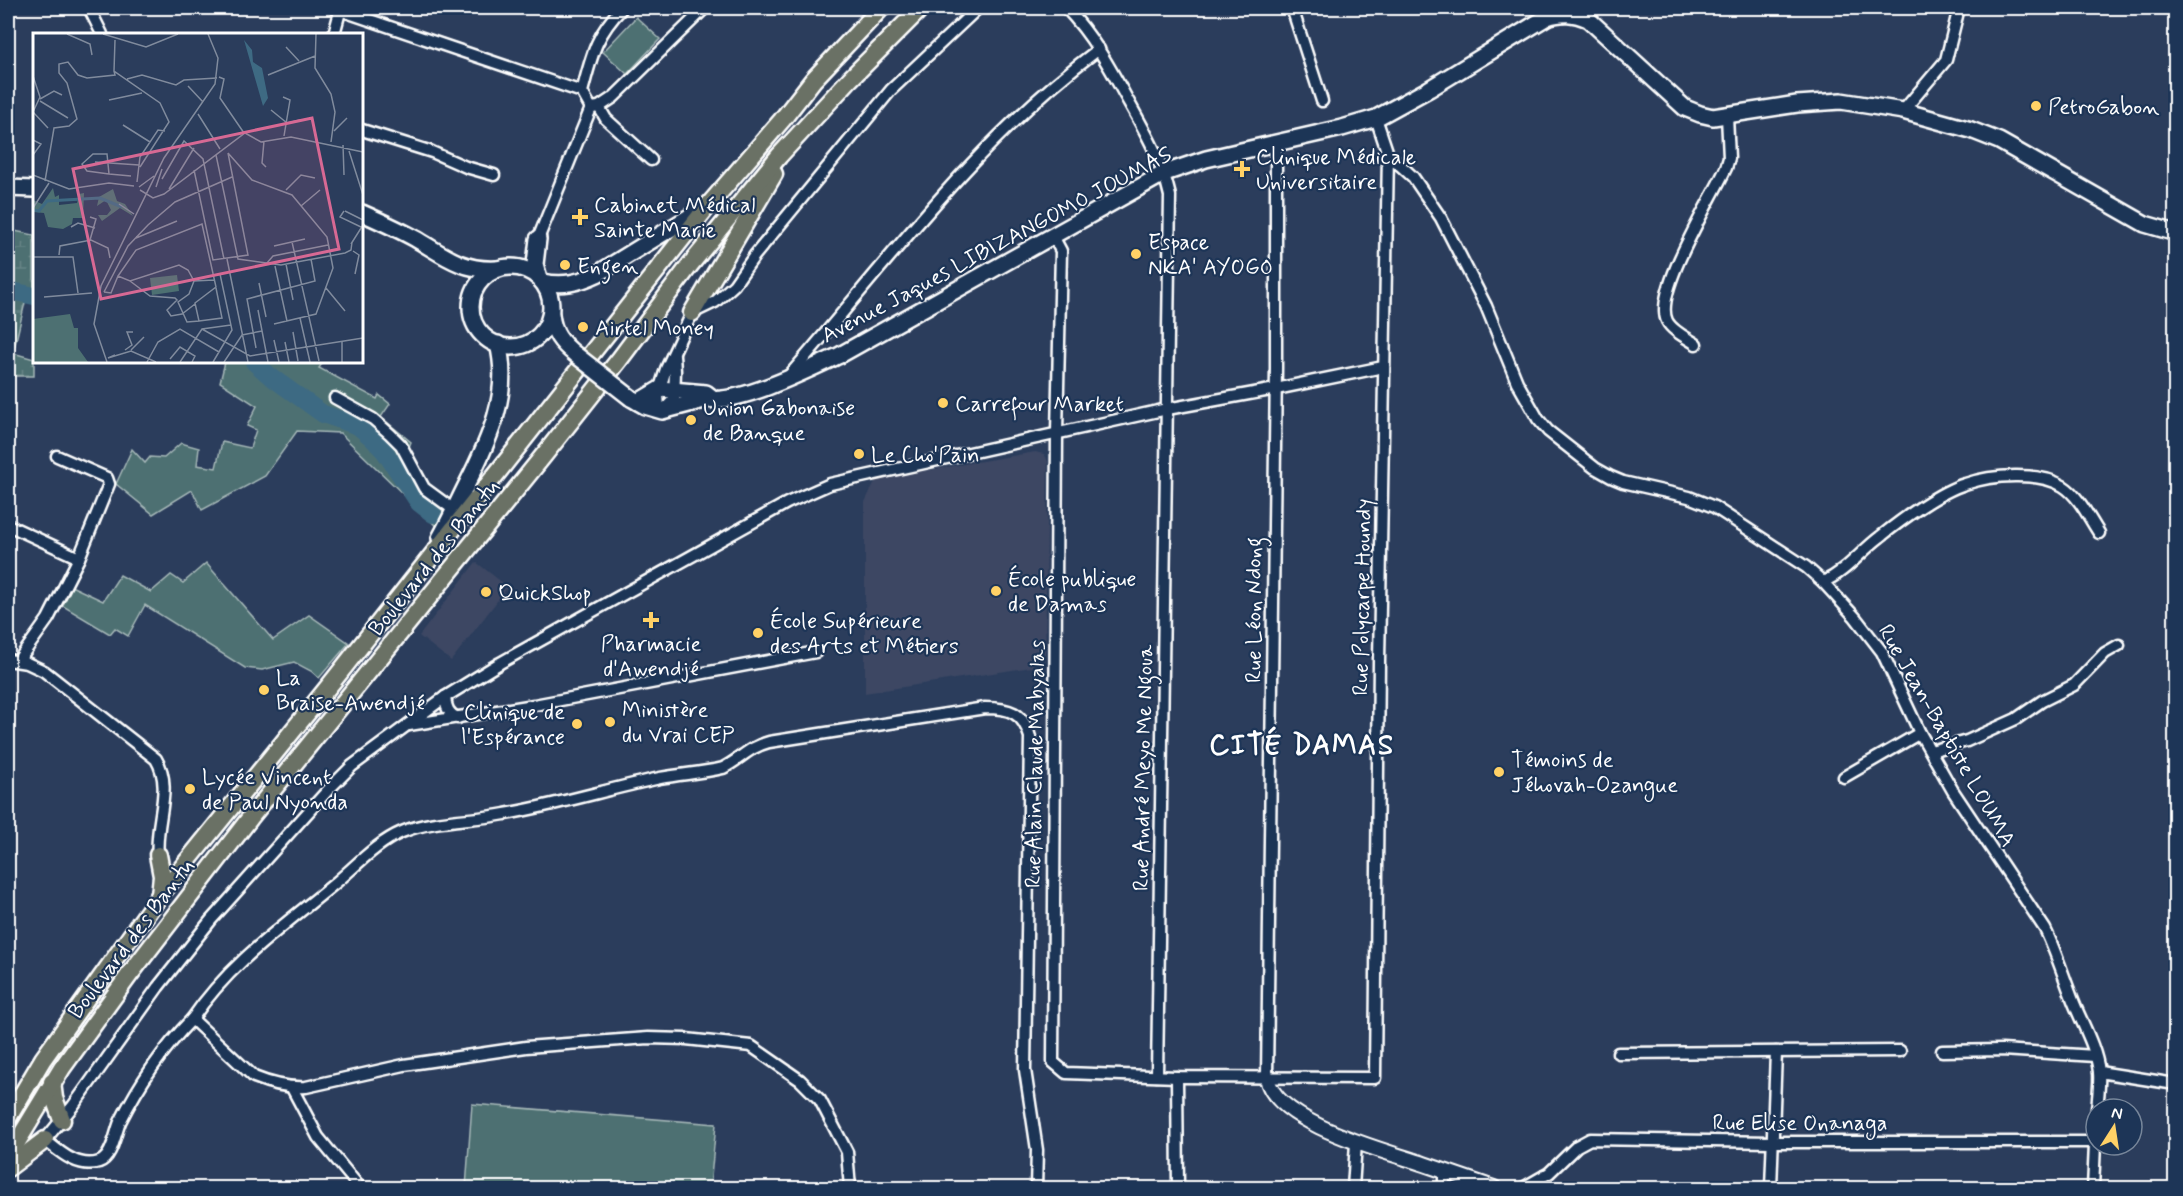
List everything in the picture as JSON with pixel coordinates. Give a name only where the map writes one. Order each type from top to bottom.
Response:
[{"type":"highway","name":"Boulevard des Bantu","points":[[8,1118],[28,1081],[160,895],[354,654],[707,207],[782,120],[813,80],[881,8]]},
{"type":"highway","name":"Boulevard des Bantu","points":[[8,1157],[52,1082],[130,974],[250,818],[544,455],[690,265],[779,156],[866,62],[921,8]]},
{"type":"highway","points":[[692,312],[777,169],[779,156]]},
{"type":"highway","points":[[158,855],[170,864],[186,864]]},
{"type":"highway","points":[[158,855],[162,876],[160,895]]},
{"type":"highway","points":[[8,1098],[28,1081]]},
{"type":"highway","points":[[52,1082],[54,1098],[62,1120]]},
{"type":"highway","points":[[8,1168],[45,1140]]},
{"type":"main road","name":"Avenue Jaques LIBIZANGOMO JOUMAS","points":[[661,410],[750,392],[786,380],[849,350],[1165,173],[1206,159],[1376,118],[1429,89],[1547,17],[1567,10],[1588,19],[1602,29],[1685,108],[1700,114],[1713,117],[1727,116],[1841,101],[1903,111],[1971,130],[1999,141],[2145,224],[2175,233]]},
{"type":"main road","points":[[8,188],[33,189]]},
{"type":"main road","points":[[363,213],[414,238],[452,261],[470,268],[522,268],[541,280],[566,285],[578,283],[597,274],[707,207]]},
{"type":"main road","points":[[471,301],[481,280],[489,273],[506,268],[529,254],[538,239]]},
{"type":"main road","points":[[538,239],[535,264],[549,294],[554,331],[570,350],[634,400],[661,410]]},
{"type":"main road","points":[[452,261],[464,277],[471,301],[471,312],[480,332],[488,339],[508,346],[543,341],[570,350]]},
{"type":"main road","points":[[527,343],[542,332],[551,314]]},
{"type":"main road","points":[[429,558],[488,439],[496,414],[503,377],[498,344]]},
{"type":"main road","points":[[634,400],[667,389],[706,393],[715,400]]},
{"type":"street","points":[[89,8],[102,33]]},
{"type":"street","points":[[334,33],[338,8],[582,92],[651,160]]},
{"type":"street","points":[[582,92],[599,36],[622,8]]},
{"type":"street","points":[[538,239],[595,107],[614,97],[705,8]]},
{"type":"street","points":[[661,410],[675,372],[674,355],[692,312],[715,302],[734,285],[755,255],[891,90],[978,8]]},
{"type":"street","name":"Rue André Meyo Me Ngoua","points":[[1066,8],[1084,27],[1099,49],[1157,154],[1165,173],[1170,196],[1156,1076]]},
{"type":"street","points":[[1292,8],[1322,101]]},
{"type":"street","points":[[1903,111],[1946,60],[1959,8]]},
{"type":"street","points":[[786,380],[978,154],[1031,105],[1099,49]]},
{"type":"street","points":[[1696,344],[1668,323],[1665,301],[1668,287],[1686,245],[1726,168],[1729,158],[1727,116]]},
{"type":"street","name":"Rue Polycarpe Houndy","points":[[1267,1077],[1375,1078],[1383,367],[1388,154],[1376,118]]},
{"type":"street","points":[[363,130],[494,175]]},
{"type":"street","name":"Rue Léon Ndong","points":[[1267,1077],[1276,389],[1276,143]]},
{"type":"street","name":"Rue Jean-Baptiste LOUMA","points":[[1388,154],[1413,177],[1442,218],[1486,306],[1517,382],[1538,419],[1548,431],[1595,468],[1611,477],[1623,482],[1689,497],[1714,507],[1797,561],[1823,582],[1855,617],[1882,652],[1920,733],[1976,828],[2045,929],[2055,949],[2072,998],[2090,1037],[2099,1072],[2098,1097]]},
{"type":"street","name":"Rue Alain Claude Mabyalas","points":[[1053,236],[1061,252],[1057,434],[1053,1062],[1066,1073],[1156,1076]]},
{"type":"street","points":[[715,276],[734,285]]},
{"type":"street","points":[[1036,1188],[1037,1150],[1025,1070],[1030,737],[1027,724],[1018,715],[1002,708],[985,708],[769,742],[747,750],[723,768],[661,778],[550,806],[421,826],[401,832],[376,848],[271,934],[208,994],[192,1019],[171,1041],[148,1073],[120,1123],[109,1153],[104,1159],[98,1163],[81,1163],[66,1157],[45,1140],[158,987],[212,920],[338,779],[403,726],[445,697],[552,633],[817,489],[852,478],[1167,409],[1383,367]]},
{"type":"street","points":[[661,410],[674,401],[667,389]]},
{"type":"street","points":[[335,398],[373,419],[390,434],[401,445],[424,488],[454,510]]},
{"type":"street","points":[[57,456],[79,464],[109,480],[79,558],[48,619],[13,660],[36,666],[44,671],[156,759],[164,781],[157,828],[158,855]]},
{"type":"street","points":[[1823,582],[1835,577],[1885,532],[1932,501],[1964,484],[1987,479],[2032,477],[2063,486],[2077,499],[2099,533]]},
{"type":"street","points":[[8,525],[79,558]]},
{"type":"street","points":[[1931,751],[1967,741],[2016,719],[2042,701],[2074,685],[2105,653],[2119,645]]},
{"type":"street","points":[[403,726],[427,720],[534,705],[816,652]]},
{"type":"street","points":[[445,697],[446,707],[453,716],[458,717]]},
{"type":"street","points":[[1844,777],[1920,733]]},
{"type":"street","points":[[192,1019],[254,1077],[292,1088],[306,1087],[404,1065],[526,1047],[648,1038],[686,1039],[751,1046],[800,1080],[820,1100],[847,1152],[850,1188]]},
{"type":"street","points":[[1942,1051],[2002,1050],[2095,1056]]},
{"type":"street","points":[[1618,1053],[1900,1051]]},
{"type":"street","points":[[1770,1188],[1776,1052]]},
{"type":"street","points":[[2099,1072],[2169,1083]]},
{"type":"street","points":[[1156,1076],[1267,1077],[1268,1087],[1273,1095],[1293,1111],[1356,1143],[1494,1188]]},
{"type":"street","points":[[1177,1077],[1178,1188]]},
{"type":"street","points":[[292,1088],[318,1137],[360,1188]]},
{"type":"street","name":"Rue Elise Onanaga","points":[[1522,1188],[1549,1173],[1577,1146],[1590,1139],[1771,1142],[2084,1142]]},
{"type":"street","points":[[1353,1188],[1356,1143]]},
{"type":"street","points":[[2093,1188],[2094,1157]]},
{"type":"street","points":[[1444,1171],[1444,1188]]},
{"type":"shaded area","points":[[1035,452],[1044,454],[1048,461],[1045,665],[865,693],[865,502],[876,479]]},
{"type":"shaded area","points":[[476,562],[508,587],[451,661],[419,636]]},
{"type":"green space","points":[[636,17],[660,39],[627,74],[603,52]]},
{"type":"green space","points":[[10,230],[33,235],[33,288],[28,290],[13,353],[33,359],[34,376],[9,376],[8,411],[8,248]]},
{"type":"green space","points":[[225,363],[322,363],[319,368],[377,399],[379,395],[390,404],[381,417],[411,442],[403,462],[451,505],[438,528],[340,433],[297,431],[265,476],[202,510],[192,490],[153,514],[116,484],[132,449],[145,463],[150,457],[164,458],[181,443],[199,448],[197,465],[216,468],[222,442],[250,448],[256,430],[247,426],[257,406],[220,382]]},
{"type":"green space","points":[[206,563],[273,640],[309,615],[349,643],[319,678],[294,662],[262,670],[245,668],[145,605],[128,636],[115,628],[110,634],[58,603],[69,585],[103,601],[120,575],[151,592],[171,575],[183,583]]},
{"type":"green space","points":[[472,1104],[716,1124],[710,1188],[466,1188]]},
{"type":"waterway","points":[[8,290],[33,296]]},
{"type":"waterway","points":[[255,363],[323,414],[358,426],[385,452],[419,503],[433,514]]},
{"type":"place","name":"PetroGabon","points":[[2036,106]]},
{"type":"place","name":"Clinique Médicale Universitaire","points":[[1242,169]]},
{"type":"place","name":"Cabinet Médical Sainte Marie","points":[[580,217]]},
{"type":"place","name":"Espace NKA' AYOGO","points":[[1136,254]]},
{"type":"place","name":"Engen","points":[[565,265]]},
{"type":"place","name":"Airtel Money","points":[[583,327]]},
{"type":"place","name":"Carrefour Market","points":[[943,403]]},
{"type":"place","name":"Union Gabonaise de Banque","points":[[691,420]]},
{"type":"place","name":"Le Cho'Pain","points":[[859,454]]},
{"type":"place","name":"École publique de Damas","points":[[996,591]]},
{"type":"place","name":"QuickShop","points":[[486,592]]},
{"type":"place","name":"Pharmacie d'Awendjé","points":[[651,620]]},
{"type":"place","name":"École Supérieure des Arts et Métiers","points":[[758,633]]},
{"type":"place","name":"La Braise-Awendjé","points":[[264,690]]},
{"type":"place","name":"Ministère du Vrai CEP","points":[[610,722]]},
{"type":"place","name":"Clinique de l'Espérance","points":[[577,724]]},
{"type":"place","name":"Témoins de Jéhovah-Ozangue","points":[[1499,772]]},
{"type":"place","name":"Lycée Vincent de Paul Nyonda","points":[[190,789]]},
{"type":"district","name":"CITÉ DAMAS","points":[[1302,744]]}]
